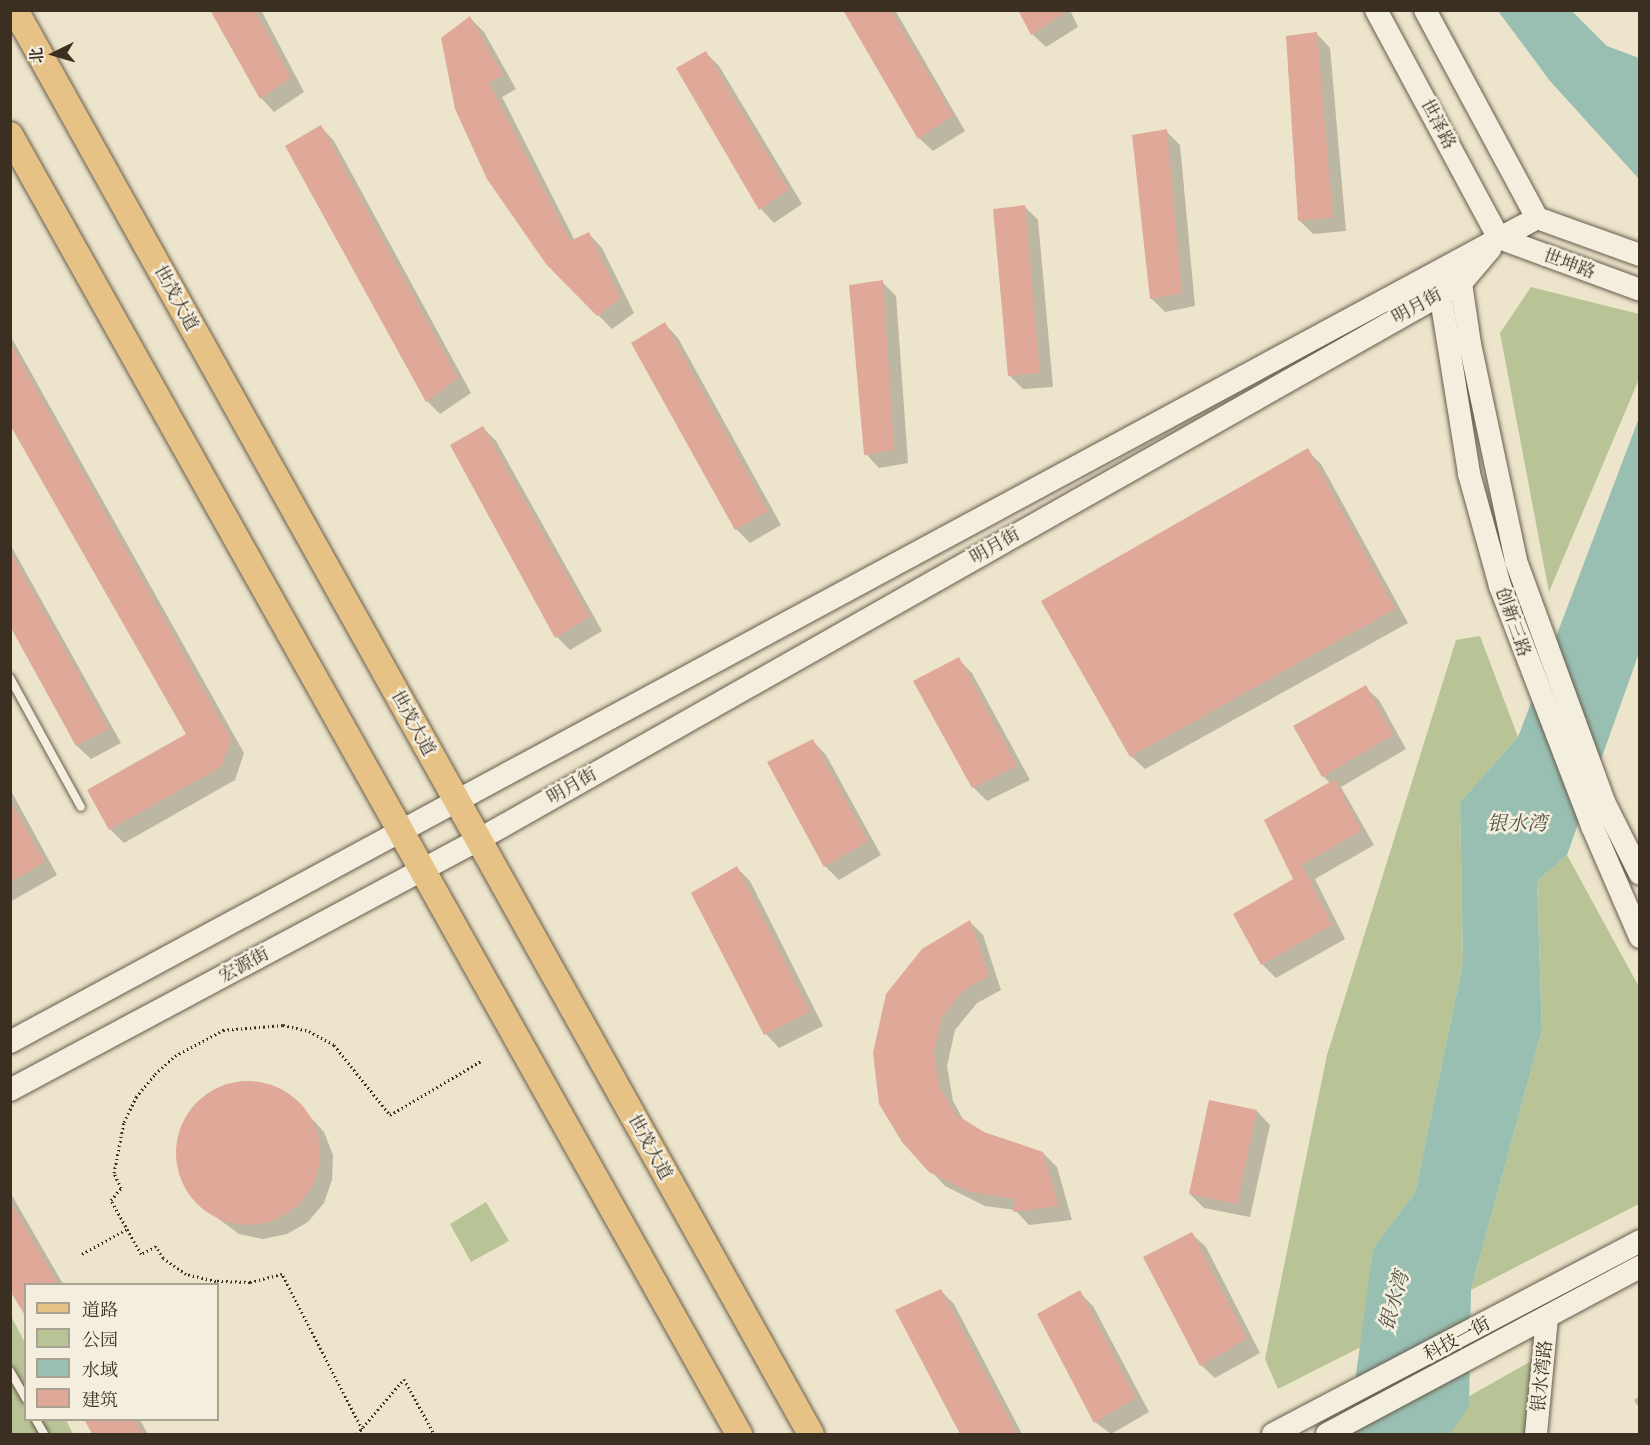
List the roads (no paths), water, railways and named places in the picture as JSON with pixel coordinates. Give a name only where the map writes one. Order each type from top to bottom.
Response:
[{"type":"main road","name":"世茂大道","points":[[15,10],[811,1434]]},
{"type":"main road","points":[[10,135],[739,1434]]},
{"type":"street","name":"世泽路","points":[[1376,10],[1499,238]]},
{"type":"street","points":[[1425,10],[1537,218]]},
{"type":"street","name":"明月街","points":[[456,801],[1537,218]]},
{"type":"street","name":"世坤路","points":[[1537,218],[1640,255]]},
{"type":"street","name":"明月街","points":[[478,840],[1440,292],[1461,283],[1499,238]]},
{"type":"street","name":"世坤路","points":[[1499,238],[1640,290]]},
{"type":"street","name":"创新三路","points":[[1461,283],[1496,477],[1516,561],[1604,802],[1640,874]]},
{"type":"street","name":"创新三路","points":[[1440,292],[1469,474],[1500,586],[1530,671],[1592,826],[1640,937]]},
{"type":"street","points":[[10,1042],[456,801]]},
{"type":"street","name":"宏源街","points":[[10,1090],[478,840]]},
{"type":"street","name":"科技一街","points":[[1275,1434],[1640,1241]]},
{"type":"street","name":"科技一街","points":[[1327,1434],[1640,1267]]},
{"type":"street","name":"银水湾路","points":[[1536,1434],[1545,1319]]},
{"type":"lane","points":[[10,678],[81,807]]},
{"type":"lane","points":[[10,1371],[24,1396]]},
{"type":"water","points":[[1498,11],[1572,11],[1607,46],[1639,58],[1639,179],[1550,81]]},
{"type":"water","name":"银水湾","points":[[1639,418],[1639,653],[1567,855],[1537,881],[1542,1030],[1471,1290],[1469,1407],[1450,1434],[1348,1434],[1373,1248],[1415,1193],[1463,962],[1460,802],[1518,737]]}]
